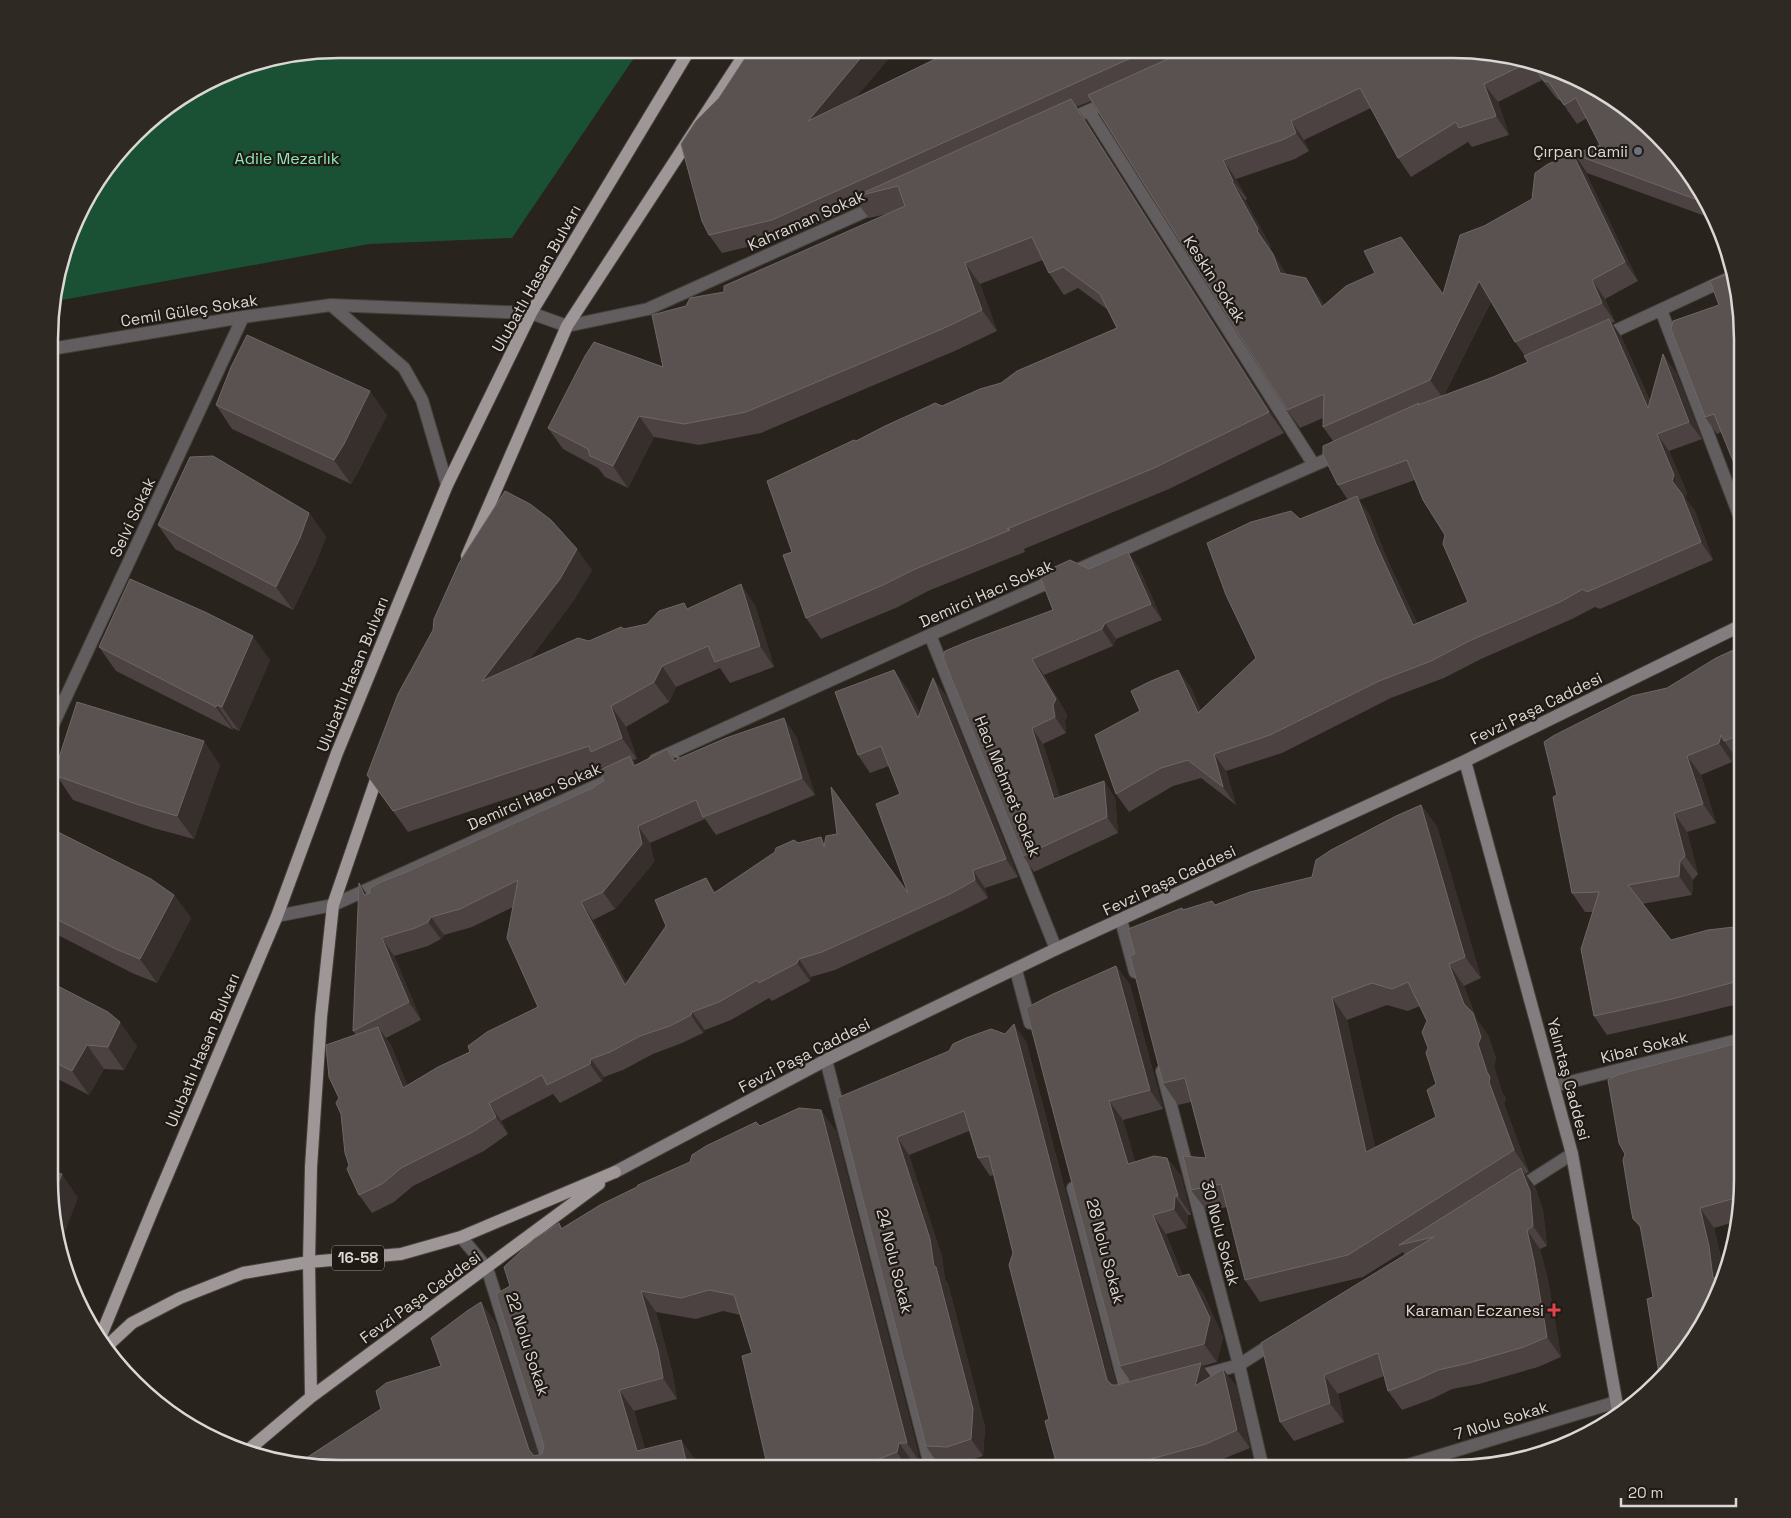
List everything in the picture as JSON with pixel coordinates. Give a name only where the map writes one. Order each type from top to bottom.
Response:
[{"type":"main road","name":"Ulubatlı Hasan Bulvarı","points":[[102,1332],[154,1204],[277,916],[337,753],[447,485],[531,313],[685,58]]},
{"type":"main road","points":[[462,567],[567,326],[742,58]]},
{"type":"main road","name":"Fevzi Paşa Caddesi","points":[[110,1343],[132,1323],[180,1298],[243,1273],[309,1262],[401,1254],[461,1237],[615,1172],[826,1060],[1016,970],[1056,949],[1465,761],[1734,630]]},
{"type":"main road","points":[[311,1397],[309,1262],[311,1167],[321,1016],[333,905],[384,757]]},
{"type":"main road","name":"Yalıntaş Caddesi","points":[[1465,761],[1572,1154],[1617,1407]]},
{"type":"main road","name":"Fevzi Paşa Caddesi","points":[[252,1447],[311,1397],[615,1172]]},
{"type":"street","points":[[1053,127],[1125,94]]},
{"type":"street","name":"Keskin Sokak","points":[[1089,111],[1314,465]]},
{"type":"street","name":"Kahraman Sokak","points":[[567,326],[648,309],[891,200]]},
{"type":"street","points":[[1588,343],[1727,279]]},
{"type":"street","name":"Cemil Güleç Sokak","points":[[58,348],[331,304],[531,313]]},
{"type":"street","points":[[331,304],[404,368],[422,400],[447,485]]},
{"type":"street","points":[[1661,310],[1734,502]]},
{"type":"street","points":[[531,313],[567,326]]},
{"type":"street","name":"Selvi Sokak","points":[[58,713],[243,317]]},
{"type":"street","name":"Demirci Hacı Sokak","points":[[640,766],[930,635],[1351,449]]},
{"type":"street","name":"Hacı Mehmet Sokak","points":[[930,635],[1056,949]]},
{"type":"street","name":"Demirci Hacı Sokak","points":[[277,916],[333,905],[622,774]]},
{"type":"street","points":[[1121,920],[1139,986]]},
{"type":"street","points":[[1016,970],[1034,1036]]},
{"type":"street","name":"Kibar Sokak","points":[[1554,1086],[1734,1041]]},
{"type":"street","name":"24 Nolu Sokak","points":[[826,1060],[930,1460]]},
{"type":"street","name":"30 Nolu Sokak","points":[[1159,1062],[1239,1365],[1260,1460]]},
{"type":"street","points":[[1506,1196],[1572,1154]]},
{"type":"street","name":"28 Nolu Sokak","points":[[1070,1178],[1127,1396],[1146,1390]]},
{"type":"street","name":"22 Nolu Sokak","points":[[461,1237],[487,1268],[548,1460]]},
{"type":"street","points":[[1183,1380],[1239,1365],[1289,1333]]},
{"type":"street","name":"7 Nolu Sokak","points":[[1427,1460],[1617,1407]]},
{"type":"green space","name":"Adile Mezarlık","points":[[320,58],[634,58],[512,238],[369,244],[60,300],[72,248],[86,214],[115,167],[167,115],[214,86],[265,67]]},
{"type":"building","points":[[745,58],[860,58],[808,121],[938,58],[1131,58],[772,220],[709,235],[702,221],[681,144],[696,121],[719,98]]},
{"type":"building","points":[[1170,58],[1471,58],[1521,66],[1484,84],[1496,116],[1459,128],[1456,122],[1398,158],[1360,88],[1291,121],[1296,133],[1282,140],[1223,160],[1232,182],[1258,229],[1257,231],[1273,254],[1280,273],[1306,278],[1322,307],[1346,286],[1375,273],[1364,251],[1401,237],[1443,294],[1460,235],[1484,226],[1532,199],[1535,173],[1548,164],[1573,154],[1625,262],[1592,280],[1602,303],[1515,342],[1479,281],[1430,380],[1323,427],[1324,394],[1287,410],[1088,95]]},
{"type":"building","name":"Çırpan Camii","points":[[1536,70],[1577,86],[1624,115],[1664,153],[1676,167],[1697,200],[1574,154],[1600,145],[1576,98],[1564,105],[1549,82],[1544,81]]},
{"type":"building","points":[[1071,99],[1269,412],[1154,468],[1007,529],[1010,530],[913,570],[806,618],[783,555],[792,552],[767,481],[935,403],[942,406],[980,389],[1001,383],[1017,371],[1117,328],[1100,294],[1063,267],[1049,273],[1032,237],[965,263],[982,310],[942,329],[746,412],[684,424],[639,416],[613,466],[590,456],[588,449],[548,428],[594,342],[663,367],[652,315],[686,306],[690,298],[724,292],[724,286],[905,206],[898,186],[854,197]]},
{"type":"building","points":[[1726,275],[1731,301],[1734,338],[1734,463],[1714,414],[1705,417],[1671,329],[1673,321],[1719,305],[1710,281]]},
{"type":"building","points":[[1609,319],[1648,408],[1663,354],[1689,422],[1657,434],[1674,475],[1672,481],[1682,494],[1701,542],[1587,592],[1583,589],[1560,602],[1469,641],[1431,661],[1379,681],[1270,735],[1214,754],[1223,787],[1188,760],[1161,768],[1116,794],[1095,735],[1140,711],[1131,691],[1178,670],[1198,713],[1256,658],[1226,595],[1207,543],[1251,522],[1291,511],[1300,519],[1357,496],[1376,544],[1413,625],[1468,602],[1443,544],[1445,535],[1423,500],[1407,460],[1338,485],[1323,455],[1323,446],[1419,403],[1418,405],[1528,362],[1524,356]]},
{"type":"building","points":[[247,335],[370,391],[334,460],[216,405],[231,367]]},
{"type":"building","points":[[213,456],[309,513],[300,538],[276,587],[158,525],[190,457]]},
{"type":"building","points":[[505,491],[530,504],[551,520],[577,549],[560,579],[482,681],[578,638],[589,641],[621,627],[624,629],[647,624],[659,611],[684,603],[687,609],[741,584],[760,646],[715,662],[708,646],[662,666],[654,682],[611,706],[622,738],[591,752],[589,746],[393,811],[367,775],[398,694],[433,630],[434,619],[459,563]]},
{"type":"building","points":[[1128,552],[1151,604],[1105,623],[1102,629],[1032,659],[1056,699],[1053,705],[1055,717],[1032,728],[1054,799],[1104,781],[1107,817],[1023,856],[943,657],[945,651],[1053,610],[1041,579],[1046,571],[1070,560],[1089,569]]},
{"type":"building","points":[[130,579],[205,612],[253,636],[222,707],[217,705],[216,707],[99,647]]},
{"type":"building","points":[[1734,650],[1734,737],[1724,741],[1721,735],[1719,743],[1687,756],[1703,804],[1674,813],[1685,856],[1680,861],[1679,876],[1628,885],[1671,940],[1708,930],[1734,927],[1734,982],[1672,999],[1594,1016],[1581,949],[1599,892],[1572,893],[1553,797],[1557,795],[1544,742],[1632,696],[1667,688],[1716,658]]},
{"type":"building","points":[[894,670],[918,718],[933,678],[1006,859],[973,870],[975,880],[950,894],[822,952],[799,959],[797,963],[759,983],[757,980],[719,1002],[692,1012],[691,1015],[670,1026],[640,1036],[610,1052],[591,1059],[590,1064],[547,1085],[542,1075],[489,1103],[496,1117],[471,1133],[401,1168],[382,1184],[359,1195],[347,1169],[349,1165],[345,1153],[341,1114],[336,1103],[339,1098],[329,1077],[326,1045],[378,1027],[403,1088],[438,1067],[470,1052],[468,1046],[487,1032],[538,1007],[507,938],[518,880],[460,909],[431,917],[428,922],[415,928],[382,938],[409,1002],[353,1031],[359,883],[364,895],[370,893],[370,888],[381,882],[595,787],[604,781],[600,770],[630,756],[634,766],[667,749],[674,761],[678,759],[675,755],[680,758],[726,738],[784,718],[802,778],[703,817],[696,800],[638,826],[642,844],[603,892],[581,902],[625,985],[666,926],[655,900],[706,878],[714,893],[775,852],[776,848],[794,840],[798,843],[821,837],[824,847],[826,836],[837,834],[831,787],[908,893],[876,804],[900,794],[881,746],[858,755],[835,692]]},
{"type":"building","points":[[77,702],[204,741],[177,816],[136,804],[58,776],[58,761]]},
{"type":"building","points":[[1421,805],[1465,957],[1449,964],[1464,1004],[1473,1013],[1481,1037],[1478,1044],[1490,1077],[1489,1082],[1514,1150],[1348,1255],[1245,1280],[1221,1184],[1191,1190],[1183,1156],[1206,1158],[1185,1078],[1163,1083],[1130,956],[1135,954],[1128,929],[1182,908],[1183,910],[1212,901],[1215,905],[1250,892],[1312,877],[1316,860],[1331,850]],"holes":[[[1408,982],[1427,1021],[1422,1032],[1428,1048],[1426,1053],[1436,1084],[1427,1090],[1436,1117],[1366,1152],[1332,998],[1372,983],[1392,989]]]},
{"type":"building","points":[[58,832],[151,879],[174,895],[140,959],[58,920]]},
{"type":"building","points":[[1116,966],[1150,1090],[1109,1101],[1128,1164],[1154,1156],[1167,1158],[1178,1196],[1175,1196],[1174,1209],[1153,1215],[1178,1277],[1189,1274],[1210,1318],[1204,1344],[1120,1366],[1026,1008]]},
{"type":"building","points":[[58,986],[108,1012],[120,1022],[108,1047],[87,1045],[72,1071],[58,1064]]},
{"type":"building","points":[[1014,1024],[1107,1380],[1112,1385],[1117,1385],[1201,1363],[1195,1386],[1223,1369],[1237,1430],[1206,1444],[1147,1460],[1056,1460],[1045,1421],[1049,1419],[1009,1265],[1013,1253],[989,1156],[978,1158],[964,1111],[897,1137],[930,1239],[934,1266],[936,1267],[973,1409],[971,1439],[947,1447],[926,1446],[837,1098],[949,1051],[953,1044],[966,1038],[991,1029],[1005,1034]]},
{"type":"building","points":[[1734,1044],[1733,1199],[1700,1208],[1709,1246],[1713,1278],[1716,1277],[1696,1320],[1676,1351],[1658,1371],[1647,1299],[1653,1297],[1640,1225],[1633,1219],[1623,1160],[1625,1154],[1619,1143],[1608,1080],[1620,1074]]},
{"type":"building","points":[[799,1108],[821,1110],[907,1443],[899,1443],[897,1452],[874,1460],[766,1460],[742,1356],[752,1353],[734,1295],[709,1290],[681,1298],[641,1291],[658,1350],[663,1378],[619,1390],[637,1451],[681,1440],[686,1460],[305,1458],[381,1409],[376,1391],[386,1383],[441,1366],[431,1338],[481,1302],[529,1450],[534,1456],[542,1454],[544,1446],[496,1294],[510,1286],[504,1267],[534,1239],[559,1223],[561,1229],[638,1185],[690,1162],[692,1155],[706,1146],[756,1122],[760,1126]]},
{"type":"building","points":[[1521,1168],[1530,1191],[1533,1226],[1527,1230],[1547,1337],[1524,1347],[1438,1370],[1388,1391],[1378,1353],[1324,1375],[1330,1403],[1280,1422],[1261,1343],[1434,1237],[1399,1245]]},
{"type":"building","points":[[58,1173],[62,1174],[58,1184]]},
{"type":"place","name":"Çırpan Camii","points":[[1638,151]]},
{"type":"place","name":"Karaman Eczanesi","points":[[1554,1310]]}]
